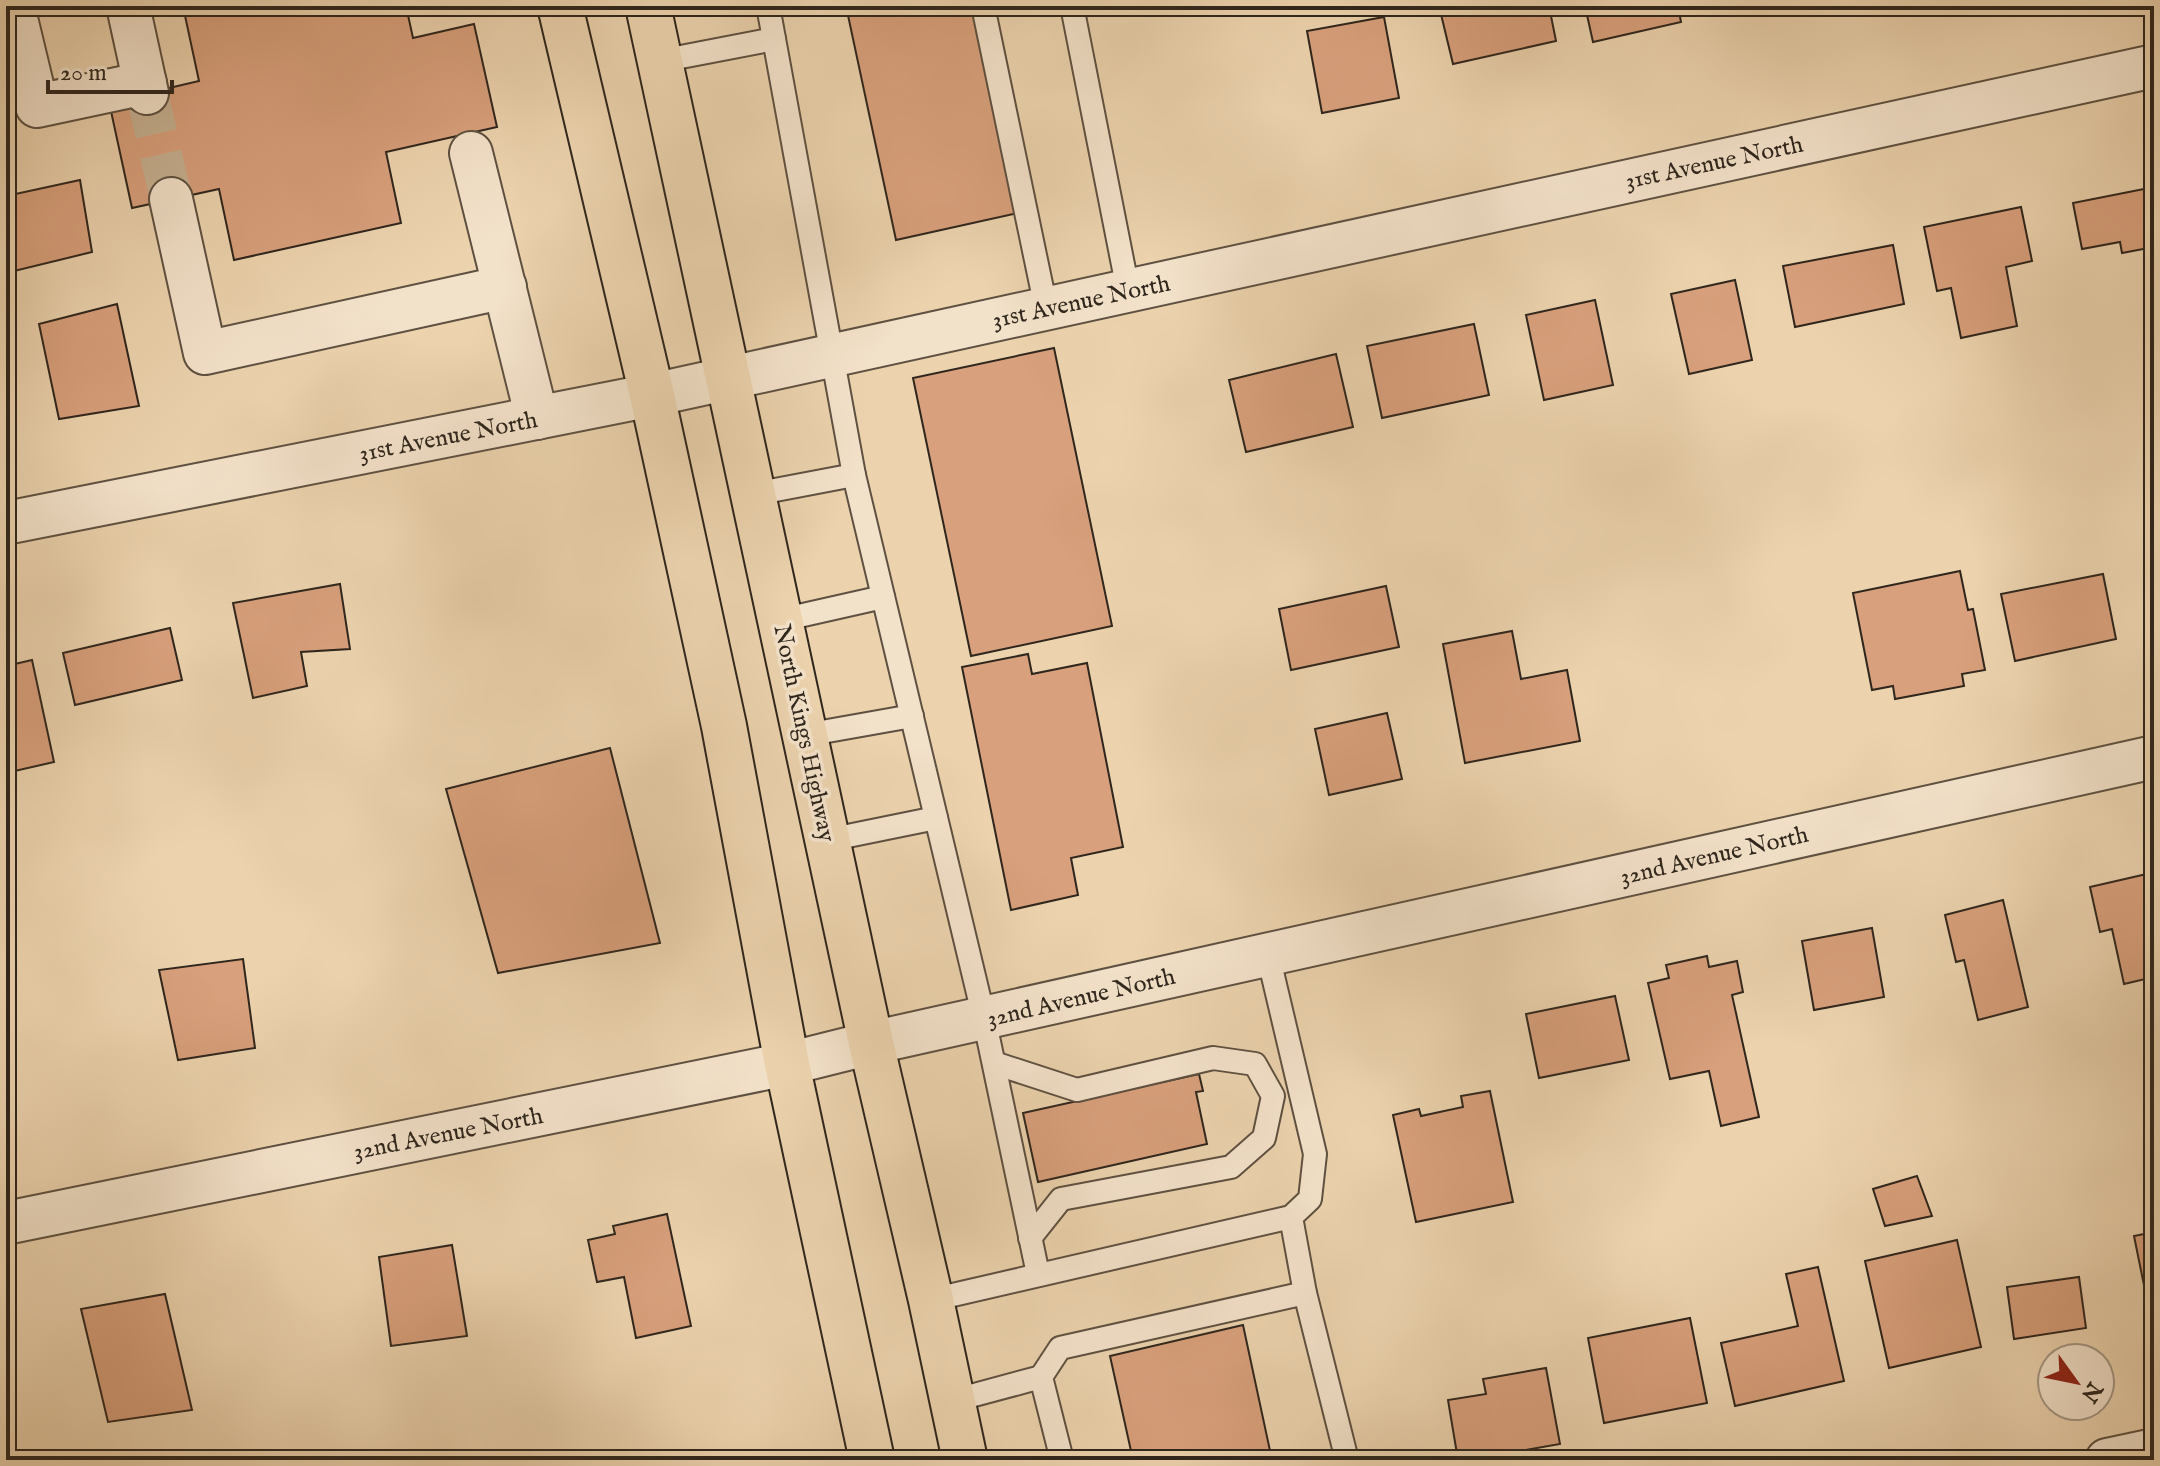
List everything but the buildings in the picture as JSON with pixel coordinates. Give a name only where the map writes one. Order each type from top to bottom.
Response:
[{"type":"main road","points":[[560,6],[652,395],[724,726],[787,1064],[872,1460]]},
{"type":"main road","name":"North Kings Highway","points":[[648,6],[871,1043],[965,1460]]},
{"type":"street","points":[[13,6],[37,106],[146,88],[128,6]]},
{"type":"street","name":"31st Avenue North","points":[[6,523],[652,395],[2154,66]]},
{"type":"street","points":[[471,153],[537,418]]},
{"type":"street","points":[[171,199],[205,353],[505,287]]},
{"type":"street","name":"32nd Avenue North","points":[[6,1223],[787,1064],[2154,757]]},
{"type":"street","points":[[2107,1460],[2154,1450]]},
{"type":"lane","points":[[768,6],[854,475],[984,1018],[1038,1274]]},
{"type":"lane","points":[[983,6],[1046,308]]},
{"type":"lane","points":[[1072,6],[1128,290]]},
{"type":"lane","points":[[660,61],[774,39]]},
{"type":"lane","points":[[754,494],[854,475]]},
{"type":"lane","points":[[781,620],[883,597]]},
{"type":"lane","points":[[805,735],[912,716]]},
{"type":"lane","points":[[828,840],[936,818]]},
{"type":"lane","points":[[931,1300],[1291,1217],[1310,1199],[1315,1154],[1268,955]]},
{"type":"lane","points":[[994,1063],[1077,1090],[1213,1058],[1255,1064],[1273,1096],[1264,1138],[1231,1167],[1061,1199],[1030,1238]]},
{"type":"lane","points":[[1273,1096],[1300,1088]]},
{"type":"lane","points":[[1291,1217],[1305,1293],[1347,1460]]},
{"type":"lane","points":[[952,1401],[1041,1377],[1060,1348],[1305,1293]]},
{"type":"lane","points":[[1041,1377],[1062,1460]]},
{"type":"tunnel","points":[[147,93],[171,199]]}]
